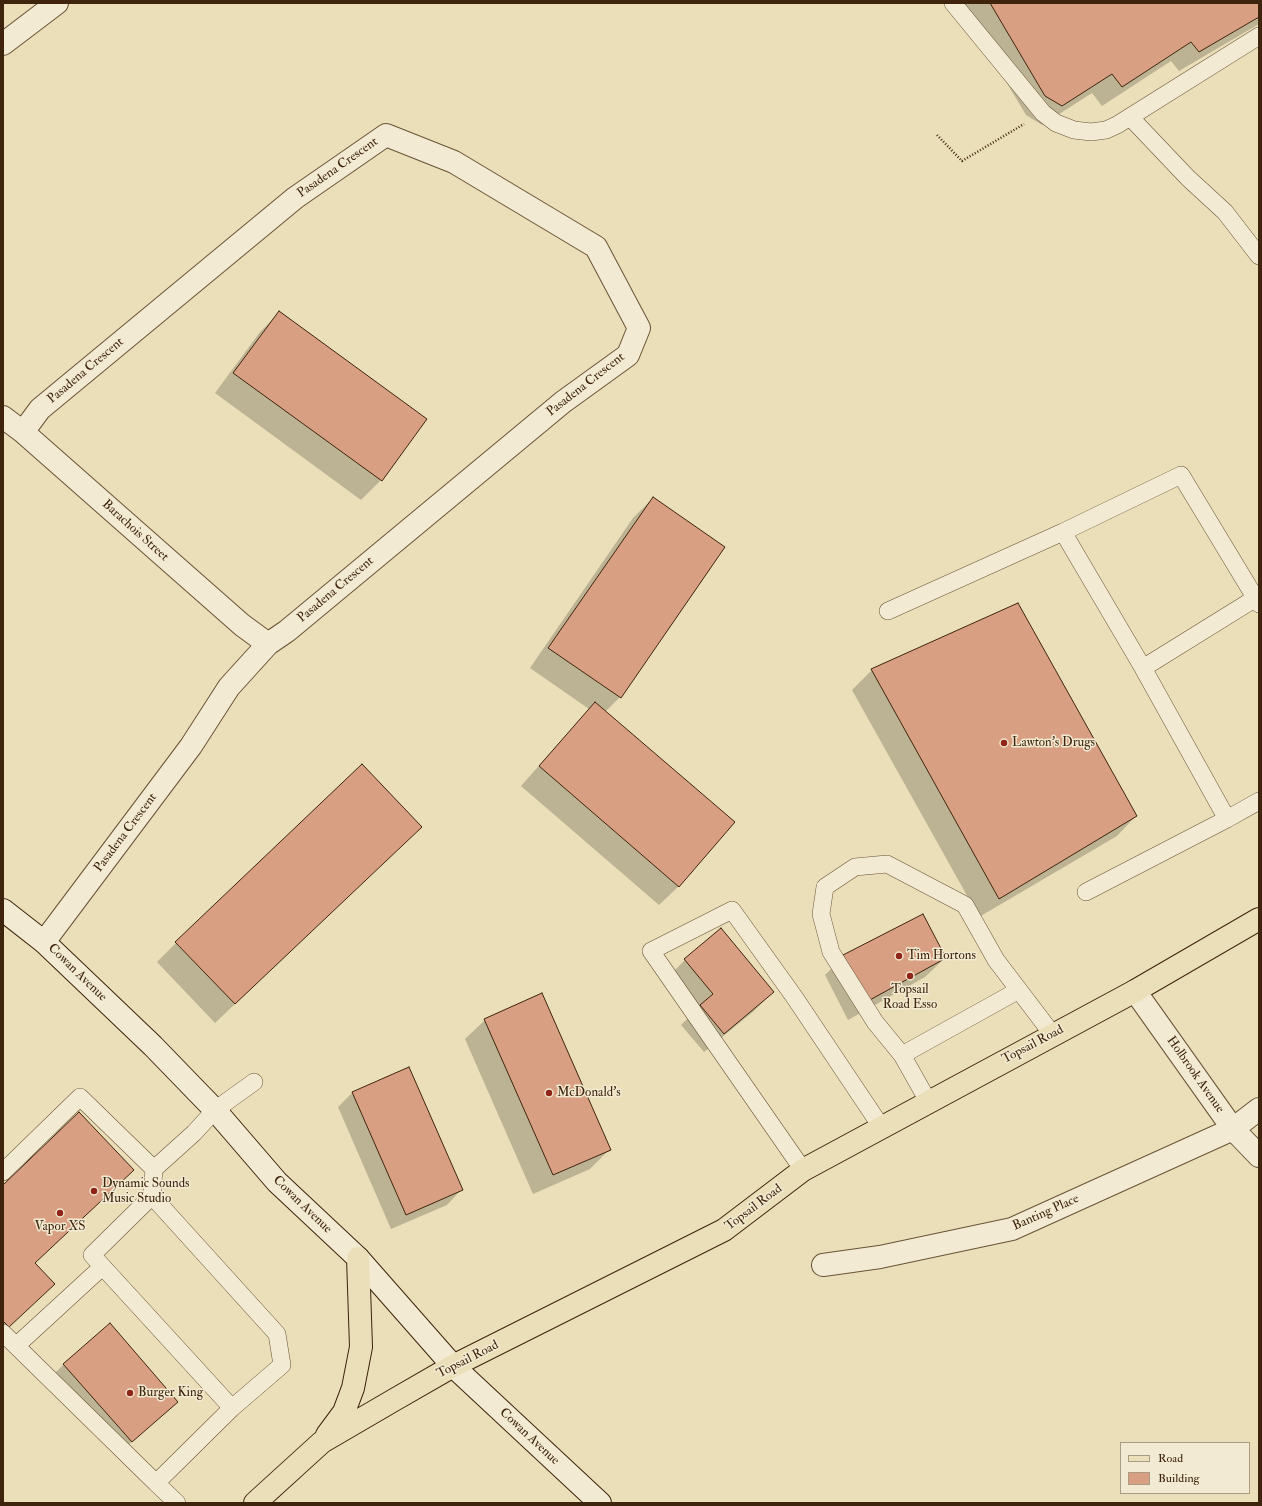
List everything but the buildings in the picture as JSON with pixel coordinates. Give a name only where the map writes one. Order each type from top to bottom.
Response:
[{"type":"main road","name":"Topsail Road","points":[[255,1503],[322,1442],[453,1366],[724,1230],[803,1170],[882,1128],[928,1101],[1135,991],[1259,919]]},
{"type":"main road","points":[[322,1442],[344,1412],[354,1381],[361,1347],[358,1258]]},
{"type":"street","points":[[3,44],[57,3]]},
{"type":"street","name":"Pasadena Crescent","points":[[23,432],[40,409],[295,198],[386,135],[454,162],[596,247],[639,328],[628,354],[563,402],[287,631],[268,644],[229,687],[191,746],[44,942]]},
{"type":"street","name":"Barachois Street","points":[[3,417],[23,432],[242,625],[268,644]]},
{"type":"street","name":"Cowan Avenue","points":[[3,910],[44,942],[153,1046],[215,1110],[276,1182],[358,1258],[453,1366],[600,1503]]},
{"type":"street","name":"Holbrook Avenue","points":[[1135,991],[1233,1129],[1259,1156]]},
{"type":"street","name":"Banting Place","points":[[824,1265],[880,1257],[1012,1229],[1233,1129],[1259,1109]]},
{"type":"lane","points":[[953,3],[1043,112],[1056,123],[1074,130],[1091,132],[1106,130],[1130,117],[1259,36]]},
{"type":"lane","points":[[1130,117],[1188,178],[1225,212],[1259,256]]},
{"type":"lane","points":[[888,611],[1063,532],[1181,475],[1258,599],[1143,668]]},
{"type":"lane","points":[[1063,532],[1143,668],[1228,819]]},
{"type":"lane","points":[[1086,892],[1228,819],[1259,801]]},
{"type":"lane","points":[[928,1101],[902,1055],[875,1022],[831,952],[821,914],[825,886],[855,867],[887,864],[965,905],[996,960],[1053,1035]]},
{"type":"lane","points":[[803,1170],[652,951],[732,910],[795,998],[882,1128]]},
{"type":"lane","points":[[902,1055],[1019,990]]},
{"type":"lane","points":[[232,1408],[92,1255],[152,1196],[154,1169],[194,1133],[215,1110],[254,1082]]},
{"type":"lane","points":[[3,1172],[80,1097],[154,1169]]},
{"type":"lane","points":[[152,1196],[276,1334],[282,1366],[232,1408],[156,1483]]},
{"type":"lane","points":[[16,1346],[102,1267]]},
{"type":"lane","points":[[3,1333],[177,1503]]},
{"type":"path","points":[[937,135],[962,161],[1043,112]]},
{"type":"place","name":"Lawton's Drugs","points":[[1004,743]]},
{"type":"place","name":"Tim Hortons","points":[[899,956]]},
{"type":"place","name":"Topsail Road Esso","points":[[910,976]]},
{"type":"place","name":"McDonald's","points":[[549,1093]]},
{"type":"place","name":"Dynamic Sounds Music Studio","points":[[94,1191]]},
{"type":"place","name":"Vapor XS","points":[[60,1213]]},
{"type":"place","name":"Burger King","points":[[130,1393]]}]
